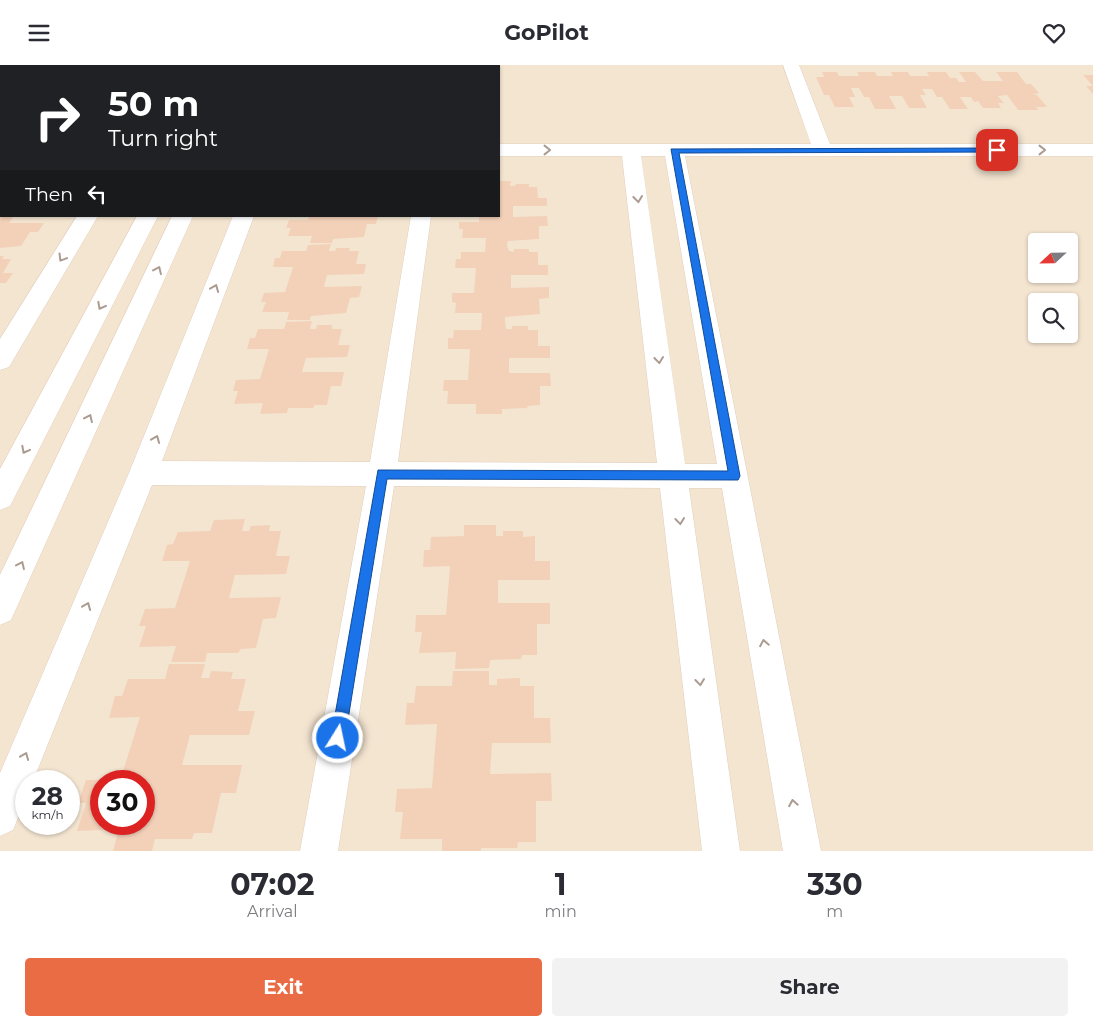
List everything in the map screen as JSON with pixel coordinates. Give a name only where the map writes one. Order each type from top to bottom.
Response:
[{"type":"street","points":[[791,65],[823,150]]},
{"type":"street","points":[[797,131],[837,131]]},
{"type":"street","points":[[674,150],[802,851]]},
{"type":"street","points":[[500,151],[1093,150]]},
{"type":"street","points":[[631,151],[721,851]]},
{"type":"street","points":[[0,360],[87,217]]},
{"type":"street","points":[[0,497],[147,217]]},
{"type":"street","points":[[0,609],[184,217]]},
{"type":"street","points":[[0,817],[142,473],[244,217]]},
{"type":"street","points":[[319,851],[382,474],[421,217]]},
{"type":"street","points":[[142,473],[734,476]]},
{"type":"shaded area","points":[[500,65],[1093,65],[1093,851],[0,851],[0,217],[500,217]]},
{"type":"building","points":[[822,72],[837,72],[839,76],[859,76],[857,72],[875,72],[877,76],[893,76],[891,72],[908,72],[910,76],[929,76],[927,72],[946,72],[950,78],[956,78],[959,82],[966,82],[959,72],[975,72],[983,81],[1003,81],[996,72],[1017,72],[1026,84],[1031,84],[1039,93],[1032,95],[1037,95],[1047,107],[1036,107],[1039,110],[1018,110],[1007,95],[998,96],[1004,103],[998,103],[1001,108],[983,108],[978,101],[974,102],[971,97],[960,97],[968,109],[950,109],[942,97],[937,97],[932,89],[922,89],[926,95],[920,95],[927,108],[909,108],[902,96],[889,96],[896,109],[875,109],[869,97],[864,97],[859,88],[851,88],[855,97],[849,97],[854,107],[835,107],[829,95],[824,95],[816,77],[824,77]]},
{"type":"building","points":[[1083,75],[1093,75],[1093,86]]},
{"type":"building","points":[[1086,86],[1093,86],[1093,94]]},
{"type":"building","points":[[500,181],[511,181],[510,186],[529,184],[529,187],[537,187],[538,198],[547,198],[547,206],[513,206],[513,217],[547,216],[548,226],[539,226],[539,239],[508,241],[507,245],[509,251],[529,249],[529,252],[538,252],[538,265],[548,265],[548,275],[511,275],[511,288],[549,287],[549,298],[539,299],[540,314],[505,317],[505,322],[506,329],[512,329],[512,326],[528,326],[528,330],[538,330],[538,346],[550,346],[550,358],[509,358],[509,373],[550,373],[551,386],[540,386],[540,405],[528,406],[527,408],[502,409],[502,414],[476,414],[476,404],[447,404],[448,391],[443,391],[444,380],[468,380],[470,349],[448,349],[448,338],[453,338],[454,330],[481,330],[482,313],[455,313],[456,303],[452,302],[452,293],[474,293],[476,268],[455,268],[456,259],[461,259],[461,252],[485,252],[486,238],[462,238],[463,229],[459,229],[459,222],[479,222],[479,217],[500,217]]},
{"type":"building","points":[[0,217],[13,217],[9,223],[44,223],[38,232],[30,232],[21,246],[0,248]]},
{"type":"building","points":[[309,217],[378,217],[376,224],[367,224],[364,237],[333,239],[332,243],[310,243],[312,236],[288,236],[291,228],[286,228],[289,220],[308,220]]},
{"type":"building","points":[[331,244],[329,251],[335,251],[336,248],[350,248],[349,251],[359,251],[356,264],[366,264],[364,274],[327,275],[324,287],[362,286],[359,297],[350,298],[346,313],[311,316],[310,320],[287,320],[289,312],[262,312],[266,302],[261,302],[264,293],[285,292],[293,267],[273,267],[275,258],[280,258],[282,251],[306,251],[308,245]]},
{"type":"building","points":[[0,256],[4,256],[2,259],[11,259],[3,273],[13,273],[6,283],[0,283]]},
{"type":"building","points":[[312,321],[310,329],[316,329],[317,325],[332,325],[332,329],[342,329],[338,345],[350,345],[347,357],[306,358],[302,372],[344,372],[341,386],[331,386],[327,405],[315,405],[313,408],[288,408],[287,413],[260,414],[263,403],[234,404],[238,391],[233,391],[236,380],[260,379],[269,349],[247,349],[250,338],[255,338],[258,329],[284,329],[286,322]]},
{"type":"building","points":[[245,519],[242,531],[249,531],[251,526],[270,525],[269,531],[281,531],[276,556],[290,556],[286,574],[235,575],[229,598],[281,597],[276,618],[263,619],[256,648],[241,649],[238,653],[207,653],[205,662],[171,662],[176,646],[139,647],[146,626],[139,626],[145,609],[175,608],[190,561],[162,561],[167,545],[173,544],[178,532],[210,531],[214,520]]},
{"type":"building","points":[[464,525],[496,525],[496,536],[503,536],[503,531],[523,531],[523,537],[535,536],[535,561],[550,561],[550,580],[498,580],[498,603],[550,603],[550,624],[537,624],[537,655],[522,655],[521,659],[490,660],[489,668],[455,669],[456,652],[419,653],[422,632],[415,632],[416,615],[446,615],[450,566],[423,567],[424,550],[430,550],[431,537],[464,536]]},
{"type":"building","points":[[169,664],[205,664],[201,678],[209,678],[211,671],[233,672],[231,679],[246,679],[238,711],[255,711],[249,735],[190,735],[182,765],[242,765],[236,793],[221,793],[212,833],[194,833],[192,839],[155,839],[152,851],[113,851],[117,835],[155,835],[155,770],[123,770],[140,717],[109,718],[115,696],[122,696],[128,679],[165,679]]},
{"type":"building","points":[[453,671],[489,671],[489,685],[497,685],[497,679],[520,678],[520,686],[534,686],[534,718],[550,718],[551,743],[492,743],[490,774],[551,773],[552,801],[536,801],[536,842],[518,842],[517,848],[481,848],[481,851],[442,851],[442,839],[400,839],[403,812],[395,812],[397,789],[432,788],[437,724],[405,725],[407,703],[414,703],[416,686],[452,686]]},
{"type":"building","points":[[86,780],[90,780],[90,830],[80,831],[80,822],[86,803],[80,803],[80,797]]},
{"type":"route","points":[[338,738],[382,474],[734,476],[674,150],[997,150]]}]
